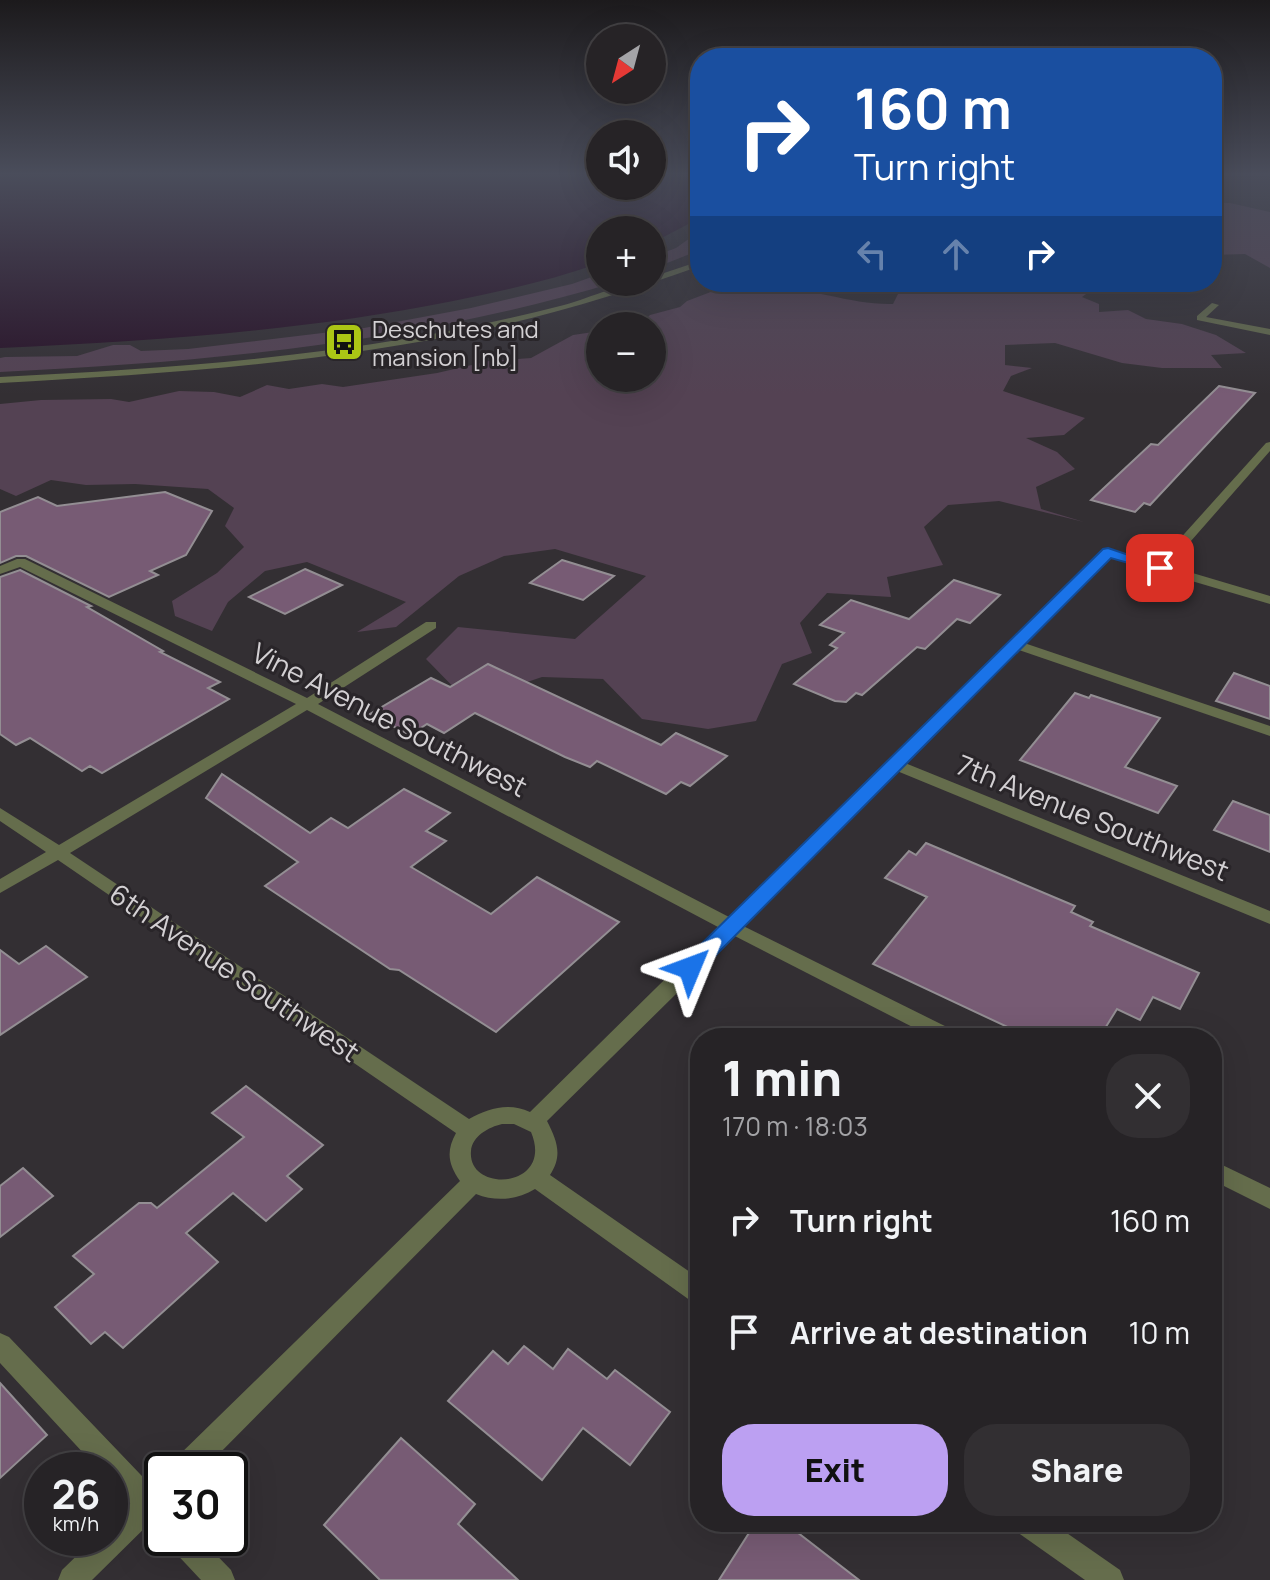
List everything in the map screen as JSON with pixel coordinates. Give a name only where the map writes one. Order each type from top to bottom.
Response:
[{"type":"street","points":[[666,275],[690,267]]},
{"type":"street","points":[[0,380],[163,371],[314,354],[498,322],[601,296]]},
{"type":"street","points":[[1215,305],[1200,318],[1270,332]]},
{"type":"street","points":[[1160,568],[1270,445]]},
{"type":"street","points":[[533,1122],[1108,552],[1270,600]]},
{"type":"street","name":"Vine Avenue Southwest","points":[[0,570],[21,562],[307,704],[932,1028]]},
{"type":"street","points":[[0,887],[307,704],[431,625]]},
{"type":"street","points":[[1015,644],[1270,731]]},
{"type":"street","name":"7th Avenue Southwest","points":[[896,765],[1270,918]]},
{"type":"street","name":"6th Avenue Southwest","points":[[0,813],[470,1131]]},
{"type":"street","points":[[502,1115],[516,1115],[533,1122],[547,1136],[549,1148],[548,1160],[536,1177],[518,1187],[501,1190],[473,1182],[459,1159],[460,1146],[470,1131],[488,1118],[502,1115]]},
{"type":"street","points":[[1222,1174],[1270,1199]]},
{"type":"street","points":[[536,1177],[690,1286]]},
{"type":"street","points":[[202,1452],[473,1182]]},
{"type":"street","points":[[0,1345],[144,1490]]},
{"type":"street","points":[[72,1580],[144,1516]]},
{"type":"street","points":[[1041,1532],[1110,1580]]},
{"type":"street","points":[[198,1556],[221,1580]]},
{"type":"shaded area","points":[[0,248],[586,248],[586,268],[527,285],[453,301],[284,327],[114,342],[0,348]]},
{"type":"shaded area","points":[[690,248],[690,254],[666,263],[666,252]]},
{"type":"shaded area","points":[[1222,248],[1270,248],[1270,268],[1245,254],[1222,255]]},
{"type":"shaded area","points":[[586,279],[586,290],[387,335],[233,355],[0,372],[0,358],[5,357],[77,356],[113,345],[130,345],[141,351],[188,349],[364,328],[471,308]]},
{"type":"shaded area","points":[[711,292],[810,292],[862,302],[893,304],[898,294],[909,292],[1089,292],[1082,297],[1099,304],[1099,312],[1128,310],[1146,319],[1182,324],[1216,335],[1246,353],[1211,355],[1222,368],[1162,368],[1122,363],[1055,343],[1005,345],[1005,365],[1032,368],[1011,376],[1003,391],[1085,418],[1064,435],[1026,438],[1057,452],[1075,469],[1036,487],[1041,509],[1084,522],[999,501],[948,505],[924,527],[943,565],[887,577],[891,597],[827,593],[800,623],[812,653],[782,664],[756,721],[708,729],[642,719],[603,679],[542,677],[468,702],[426,659],[458,627],[575,639],[646,576],[555,549],[504,556],[459,576],[396,627],[357,632],[406,602],[307,562],[265,571],[228,602],[212,631],[175,616],[172,601],[217,573],[244,547],[225,526],[234,508],[208,489],[135,484],[86,485],[51,480],[16,496],[0,489],[0,404],[41,400],[111,399],[129,402],[179,391],[214,392],[240,397],[267,385],[289,389],[322,384],[343,387],[437,373],[489,361],[531,358],[573,335],[586,333],[586,392],[666,392],[666,312],[661,312]]},
{"type":"building","points":[[1219,386],[1255,393],[1150,505],[1144,503],[1135,512],[1091,500],[1151,444],[1158,445]]},
{"type":"building","points":[[165,492],[212,511],[186,555],[150,571],[158,575],[109,597],[26,556],[16,556],[0,563],[0,512],[38,497],[57,506]]},
{"type":"building","points":[[562,560],[614,576],[583,600],[530,583]]},
{"type":"building","points":[[305,569],[342,585],[285,614],[249,597]]},
{"type":"building","points":[[20,570],[91,606],[87,607],[163,651],[160,652],[220,682],[208,688],[229,699],[102,773],[90,766],[82,771],[30,738],[16,745],[0,734],[0,577]]},
{"type":"building","points":[[954,580],[1000,595],[970,623],[957,619],[925,649],[917,647],[862,695],[856,693],[846,702],[835,701],[794,684],[837,648],[830,645],[844,633],[820,625],[851,600],[909,619]]},
{"type":"building","points":[[488,664],[661,745],[676,733],[727,756],[690,786],[681,782],[666,794],[597,761],[590,767],[565,757],[475,713],[444,733],[427,724],[410,735],[370,714],[431,678],[450,687]]},
{"type":"building","points":[[1234,673],[1270,686],[1270,719],[1216,701]]},
{"type":"building","points":[[1075,693],[1089,698],[1091,695],[1160,718],[1125,767],[1177,786],[1158,813],[1020,760]]},
{"type":"building","points":[[222,774],[310,833],[331,818],[348,828],[404,789],[450,813],[426,831],[446,841],[411,867],[491,914],[537,877],[619,922],[496,1032],[399,970],[390,969],[265,886],[298,862],[206,798]]},
{"type":"building","points":[[1233,801],[1270,815],[1270,852],[1214,830]]},
{"type":"building","points":[[926,843],[1075,906],[1071,912],[1093,922],[1090,926],[1199,973],[1180,1009],[1153,997],[1140,1020],[1117,1009],[1105,1028],[1010,1028],[873,964],[927,897],[885,878],[909,851],[916,855]]},
{"type":"building","points":[[46,946],[87,977],[0,1035],[0,950],[19,964]]},
{"type":"building","points":[[246,1086],[323,1145],[287,1176],[302,1189],[266,1221],[233,1193],[186,1233],[218,1262],[123,1348],[105,1332],[91,1344],[55,1307],[94,1274],[73,1256],[139,1203],[151,1203],[157,1208],[244,1137],[212,1113]]},
{"type":"building","points":[[23,1168],[53,1196],[0,1237],[0,1186]]},
{"type":"building","points":[[524,1346],[553,1369],[568,1349],[607,1379],[615,1370],[670,1412],[630,1465],[583,1428],[542,1480],[448,1401],[493,1351],[508,1364]]},
{"type":"building","points":[[0,1383],[47,1435],[28,1452],[24,1452],[24,1456],[0,1478]]},
{"type":"building","points":[[401,1438],[475,1504],[458,1524],[518,1580],[380,1580],[324,1525]]},
{"type":"building","points":[[750,1532],[797,1532],[859,1580],[719,1580]]},
{"type":"place","name":"Deschutes and mansion [nb]","points":[[344,342]]},
{"type":"route","points":[[690,968],[1108,552],[1160,568]]}]
